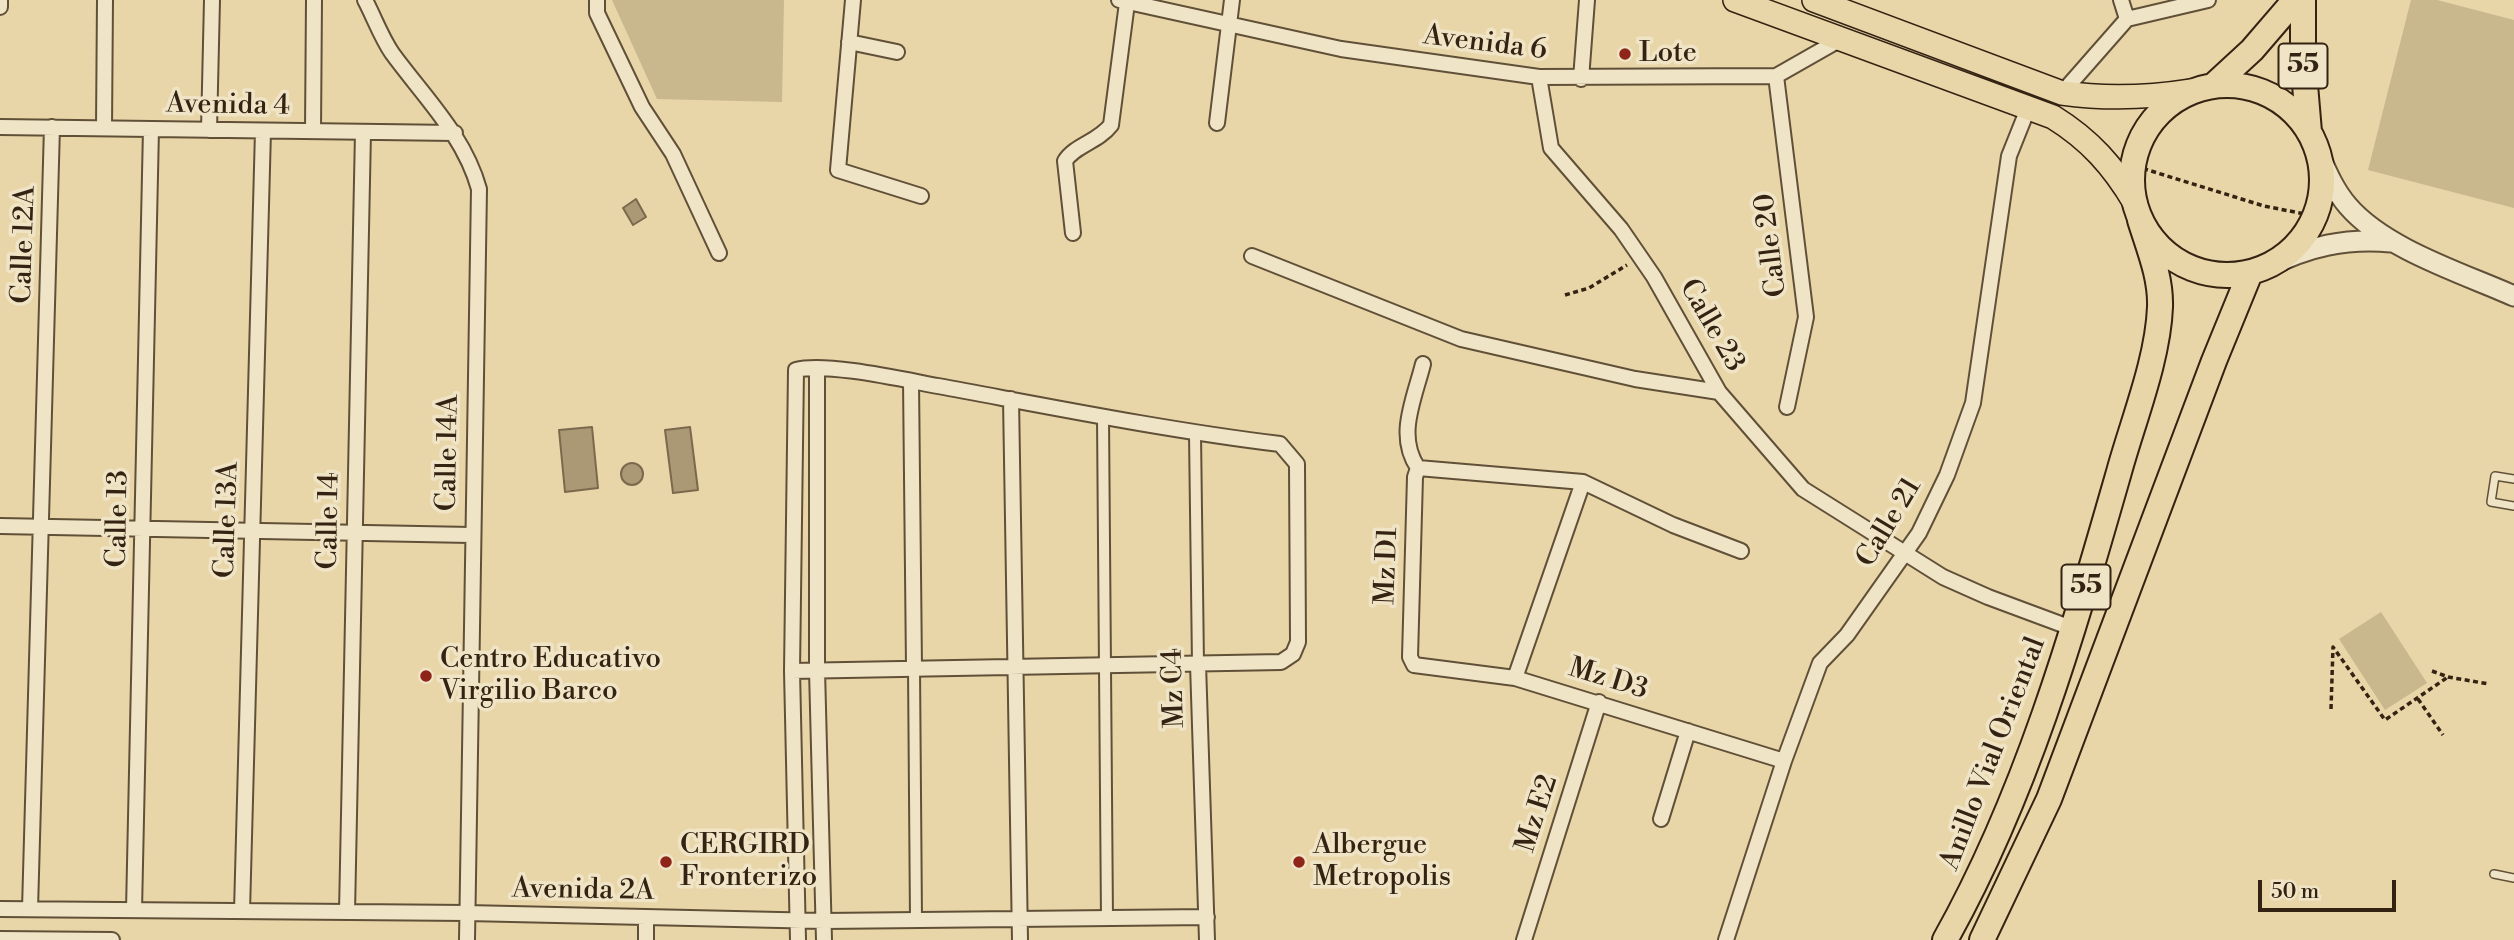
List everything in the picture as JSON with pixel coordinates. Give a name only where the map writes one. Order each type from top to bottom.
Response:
[{"type":"highway","name":"55","points":[[2202,88],[2252,50],[2295,0]]},
{"type":"highway","name":"55","points":[[2303,0],[2303,61],[2314,143]]},
{"type":"highway","points":[[2133,166],[2137,147],[2158,114],[2202,88],[2233,84],[2269,94],[2299,117],[2314,143],[2321,196],[2315,216],[2304,237],[2288,254],[2259,270],[2217,275],[2186,266],[2159,247],[2137,212]]},
{"type":"highway","name":"Anillo Vial Oriental","points":[[1945,940],[1974,889],[2017,790],[2074,629],[2157,336],[2160,281],[2137,212],[2133,166]]},
{"type":"highway","name":"55","points":[[1982,940],[2049,799],[2214,361],[2259,270]]},
{"type":"main road","points":[[1735,0],[2029,106],[2072,129],[2097,149],[2113,168],[2137,212]]},
{"type":"main road","points":[[1814,0],[2062,93],[2105,99],[2148,98],[2202,88]]},
{"type":"street","points":[[0,0],[0,7]]},
{"type":"street","points":[[104,128],[105,0]]},
{"type":"street","points":[[209,130],[212,0]]},
{"type":"street","points":[[313,131],[314,0]]},
{"type":"street","name":"Calle 14A","points":[[365,0],[390,50],[455,134],[472,163],[479,189],[471,536],[467,940]]},
{"type":"street","points":[[597,0],[597,13],[642,107],[673,154],[719,253]]},
{"type":"street","points":[[853,0],[838,170],[921,196]]},
{"type":"street","points":[[1217,123],[1232,0]]},
{"type":"street","points":[[1581,79],[1587,0]]},
{"type":"street","points":[[2121,0],[2127,19]]},
{"type":"street","points":[[2062,93],[2127,19],[2208,0]]},
{"type":"street","points":[[1073,233],[1065,161],[1070,154],[1101,137],[1111,125],[1123,2]]},
{"type":"street","name":"Avenida 6","points":[[1123,2],[1341,49],[1539,77],[1581,79],[1776,76],[1841,38]]},
{"type":"street","points":[[849,42],[897,52]]},
{"type":"street","name":"Calle 20","points":[[1776,76],[1806,317],[1787,407]]},
{"type":"street","name":"Calle 23","points":[[1539,77],[1551,148],[1621,229],[1720,392],[1803,489],[1903,553],[1988,597],[2074,629]]},
{"type":"street","name":"Calle 21","points":[[1726,940],[1784,761],[1820,663],[1847,635],[1919,533],[1947,475],[1973,403],[2007,168],[2029,106]]},
{"type":"street","name":"Avenida 4","points":[[0,127],[455,134]]},
{"type":"street","name":"Calle 12A","points":[[30,909],[52,127]]},
{"type":"street","name":"Calle 13","points":[[134,910],[151,129]]},
{"type":"street","name":"Calle 13A","points":[[242,911],[263,131]]},
{"type":"street","name":"Calle 14","points":[[347,912],[363,132]]},
{"type":"street","points":[[2314,143],[2331,182],[2348,206],[2370,226],[2396,242],[2514,296]]},
{"type":"street","points":[[2259,270],[2291,255],[2329,243],[2369,240],[2396,242]]},
{"type":"street","points":[[1252,256],[1461,339],[1635,379],[1720,392]]},
{"type":"street","points":[[1423,365],[1405,439],[1408,453],[1418,468],[1583,482],[1672,525],[1741,551]]},
{"type":"street","points":[[792,671],[1281,662],[1293,654],[1298,642],[1297,464],[1280,444],[1195,433],[911,381],[817,368],[803,368],[793,374],[792,671],[798,940]]},
{"type":"street","points":[[817,368],[817,670],[824,940]]},
{"type":"street","points":[[911,381],[916,921]]},
{"type":"street","points":[[1011,400],[1020,940]]},
{"type":"street","points":[[1103,417],[1107,920]]},
{"type":"street","name":"Mz C4","points":[[1195,433],[1198,664],[1207,940]]},
{"type":"street","name":"Mz D1","points":[[1414,665],[1410,657],[1415,477],[1418,468]]},
{"type":"street","points":[[1515,678],[1583,482]]},
{"type":"street","points":[[0,526],[471,536]]},
{"type":"street","name":"Mz D3","points":[[1414,665],[1515,678],[1600,702],[1784,761]]},
{"type":"street","name":"Mz E2","points":[[1524,940],[1600,702]]},
{"type":"street","points":[[1661,819],[1688,730]]},
{"type":"street","name":"Avenida 2A","points":[[0,909],[467,913],[824,921],[1207,917]]},
{"type":"street","points":[[646,917],[646,940]]},
{"type":"street","points":[[0,939],[112,940]]},
{"type":"lane","points":[[2514,479],[2495,476],[2491,502],[2514,506]]},
{"type":"lane","points":[[2494,874],[2514,878]]},
{"type":"path","points":[[2133,166],[2264,206],[2315,216]]},
{"type":"path","points":[[1565,295],[1598,284],[1639,255]]},
{"type":"path","points":[[2331,709],[2333,647],[2385,720],[2448,677]]},
{"type":"path","points":[[2432,671],[2448,677],[2489,684]]},
{"type":"path","points":[[2418,699],[2443,735]]},
{"type":"shaded area","points":[[612,0],[784,0],[782,102],[657,99]]},
{"type":"shaded area","points":[[2411,0],[2437,0],[2514,20],[2514,208],[2368,170]]},
{"type":"shaded area","points":[[636,199],[646,217],[633,225],[623,208]]},
{"type":"shaded area","points":[[592,427],[598,488],[565,492],[559,430]]},
{"type":"shaded area","points":[[690,427],[698,490],[673,493],[665,430]]},
{"type":"shaded area","points":[[632,463],[640,466],[643,474],[640,482],[632,485],[624,482],[621,474],[624,466]]},
{"type":"shaded area","points":[[2381,612],[2427,683],[2385,710],[2339,639]]},
{"type":"place","name":"Lote","points":[[1625,54]]},
{"type":"place","name":"Centro Educativo Virgilio Barco","points":[[426,676]]},
{"type":"place","name":"CERGIRD Fronterizo","points":[[666,862]]},
{"type":"place","name":"Albergue Metropolis","points":[[1299,862]]}]
